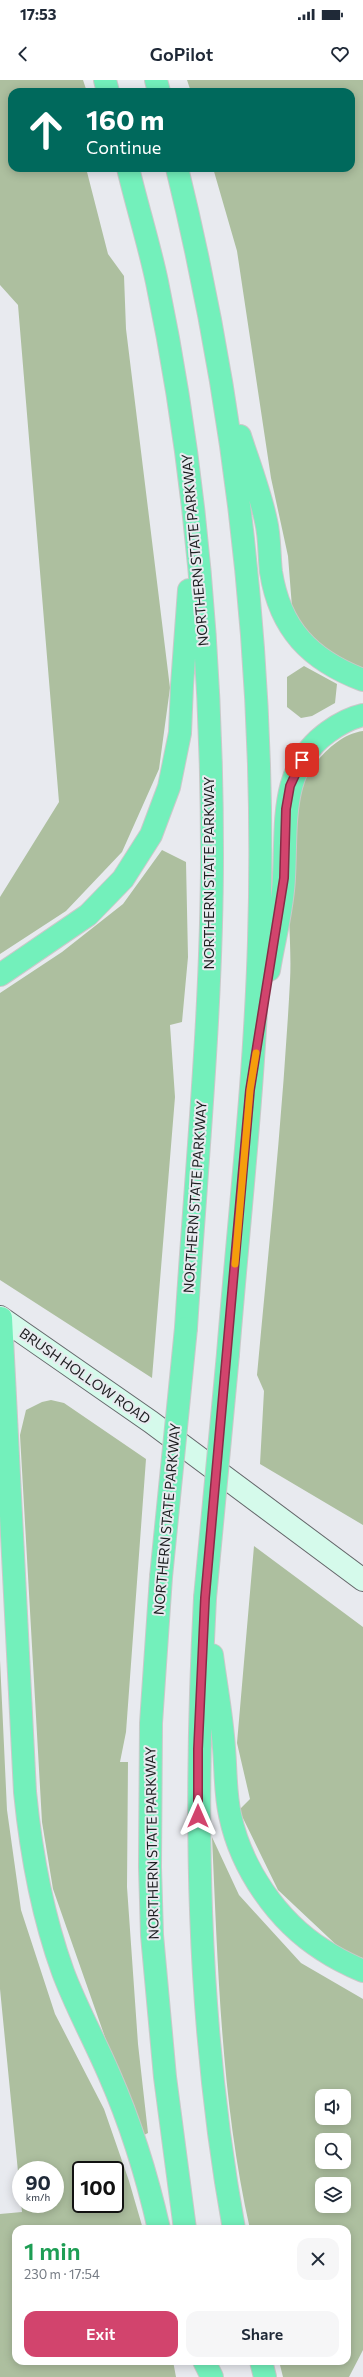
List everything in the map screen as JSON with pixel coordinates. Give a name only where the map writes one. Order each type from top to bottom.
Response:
[{"type":"highway","name":"NORTHERN STATE PARKWAY","points":[[129,172],[156,280],[184,436],[195,521],[208,705],[212,852],[207,1006],[186,1328],[161,1577],[151,1731],[150,1867],[152,1927],[165,2077],[184,2225]]},
{"type":"highway","points":[[178,172],[220,372],[243,537],[257,703],[260,884],[259,943],[250,1090],[228,1354],[205,1598],[198,1749],[201,1929],[210,2065],[233,2225]]},
{"type":"highway","points":[[220,372],[266,521],[271,571],[281,611],[294,632],[308,649],[325,663],[363,680]]},
{"type":"highway","points":[[0,975],[67,931],[106,897],[123,879],[138,858],[161,812],[176,758],[180,734],[182,684],[195,521]]},
{"type":"highway","points":[[250,1090],[284,878],[286,809],[290,786],[307,751],[322,736],[340,724],[363,715]]},
{"type":"highway","points":[[1,1317],[25,1792],[34,1864],[42,1902],[63,1971],[124,2110],[151,2192],[158,2225]]},
{"type":"highway","points":[[205,1598],[224,1748],[226,1794],[237,1840],[256,1879],[286,1919],[323,1950],[363,1971]]},
{"type":"highway","points":[[206,2365],[212,2377]]},
{"type":"highway","points":[[213,2365],[215,2377]]},
{"type":"highway","points":[[262,2365],[265,2377]]},
{"type":"main road","name":"BRUSH HOLLOW ROAD","points":[[1,1317],[151,1422],[363,1580]]},
{"type":"green space","points":[[0,80],[83,80],[86,88],[8,88],[8,172],[87,172],[108,254],[124,276],[126,329],[170,688],[159,769],[122,852],[66,911],[0,954],[0,897],[59,802],[18,305],[0,285]]},
{"type":"green space","points":[[187,80],[363,80],[363,671],[326,655],[293,620],[288,556],[271,478],[237,251],[214,172],[355,172],[355,88],[190,88]]},
{"type":"green space","points":[[304,666],[337,684],[335,703],[312,716],[301,718],[287,707],[287,677]]},
{"type":"green space","points":[[363,731],[363,1525],[260,1464],[264,1391],[257,1375],[284,1080],[290,981],[288,864],[292,819],[301,787],[307,776],[322,756],[341,739]]},
{"type":"green space","points":[[162,850],[186,862],[188,957],[182,1022],[170,1025],[175,1097],[152,1378],[0,1280],[0,993],[62,952],[123,904]]},
{"type":"green space","points":[[51,1400],[64,1403],[146,1459],[126,1732],[120,1762],[128,1762],[127,1887],[138,2044],[148,2133],[140,2137],[53,1889],[42,1822],[20,1435],[26,1410],[42,1402]]},
{"type":"green space","points":[[254,1546],[363,1627],[363,1958],[345,1953],[278,1890],[239,1810],[250,1799],[237,1743]]},
{"type":"green space","points":[[0,1660],[7,1810],[21,1910],[55,2014],[104,2109],[122,2161],[72,2161],[72,2213],[124,2213],[124,2167],[142,2225],[12,2225],[12,2365],[174,2365],[176,2377],[0,2377],[0,2214],[64,2213],[64,2161],[17,2161],[0,1989]]},
{"type":"green space","points":[[212,1837],[239,1895],[301,1963],[363,1999],[363,2350],[349,2377],[283,2377],[280,2365],[351,2365],[351,2225],[249,2225],[240,2181],[233,2132],[222,2034]]},
{"type":"slow traffic","points":[[235,1264],[250,1090],[256,1053]]},
{"type":"route","points":[[198,1816],[198,1749],[205,1598],[228,1354],[250,1090],[284,878],[286,809],[290,786],[302,760]]}]
